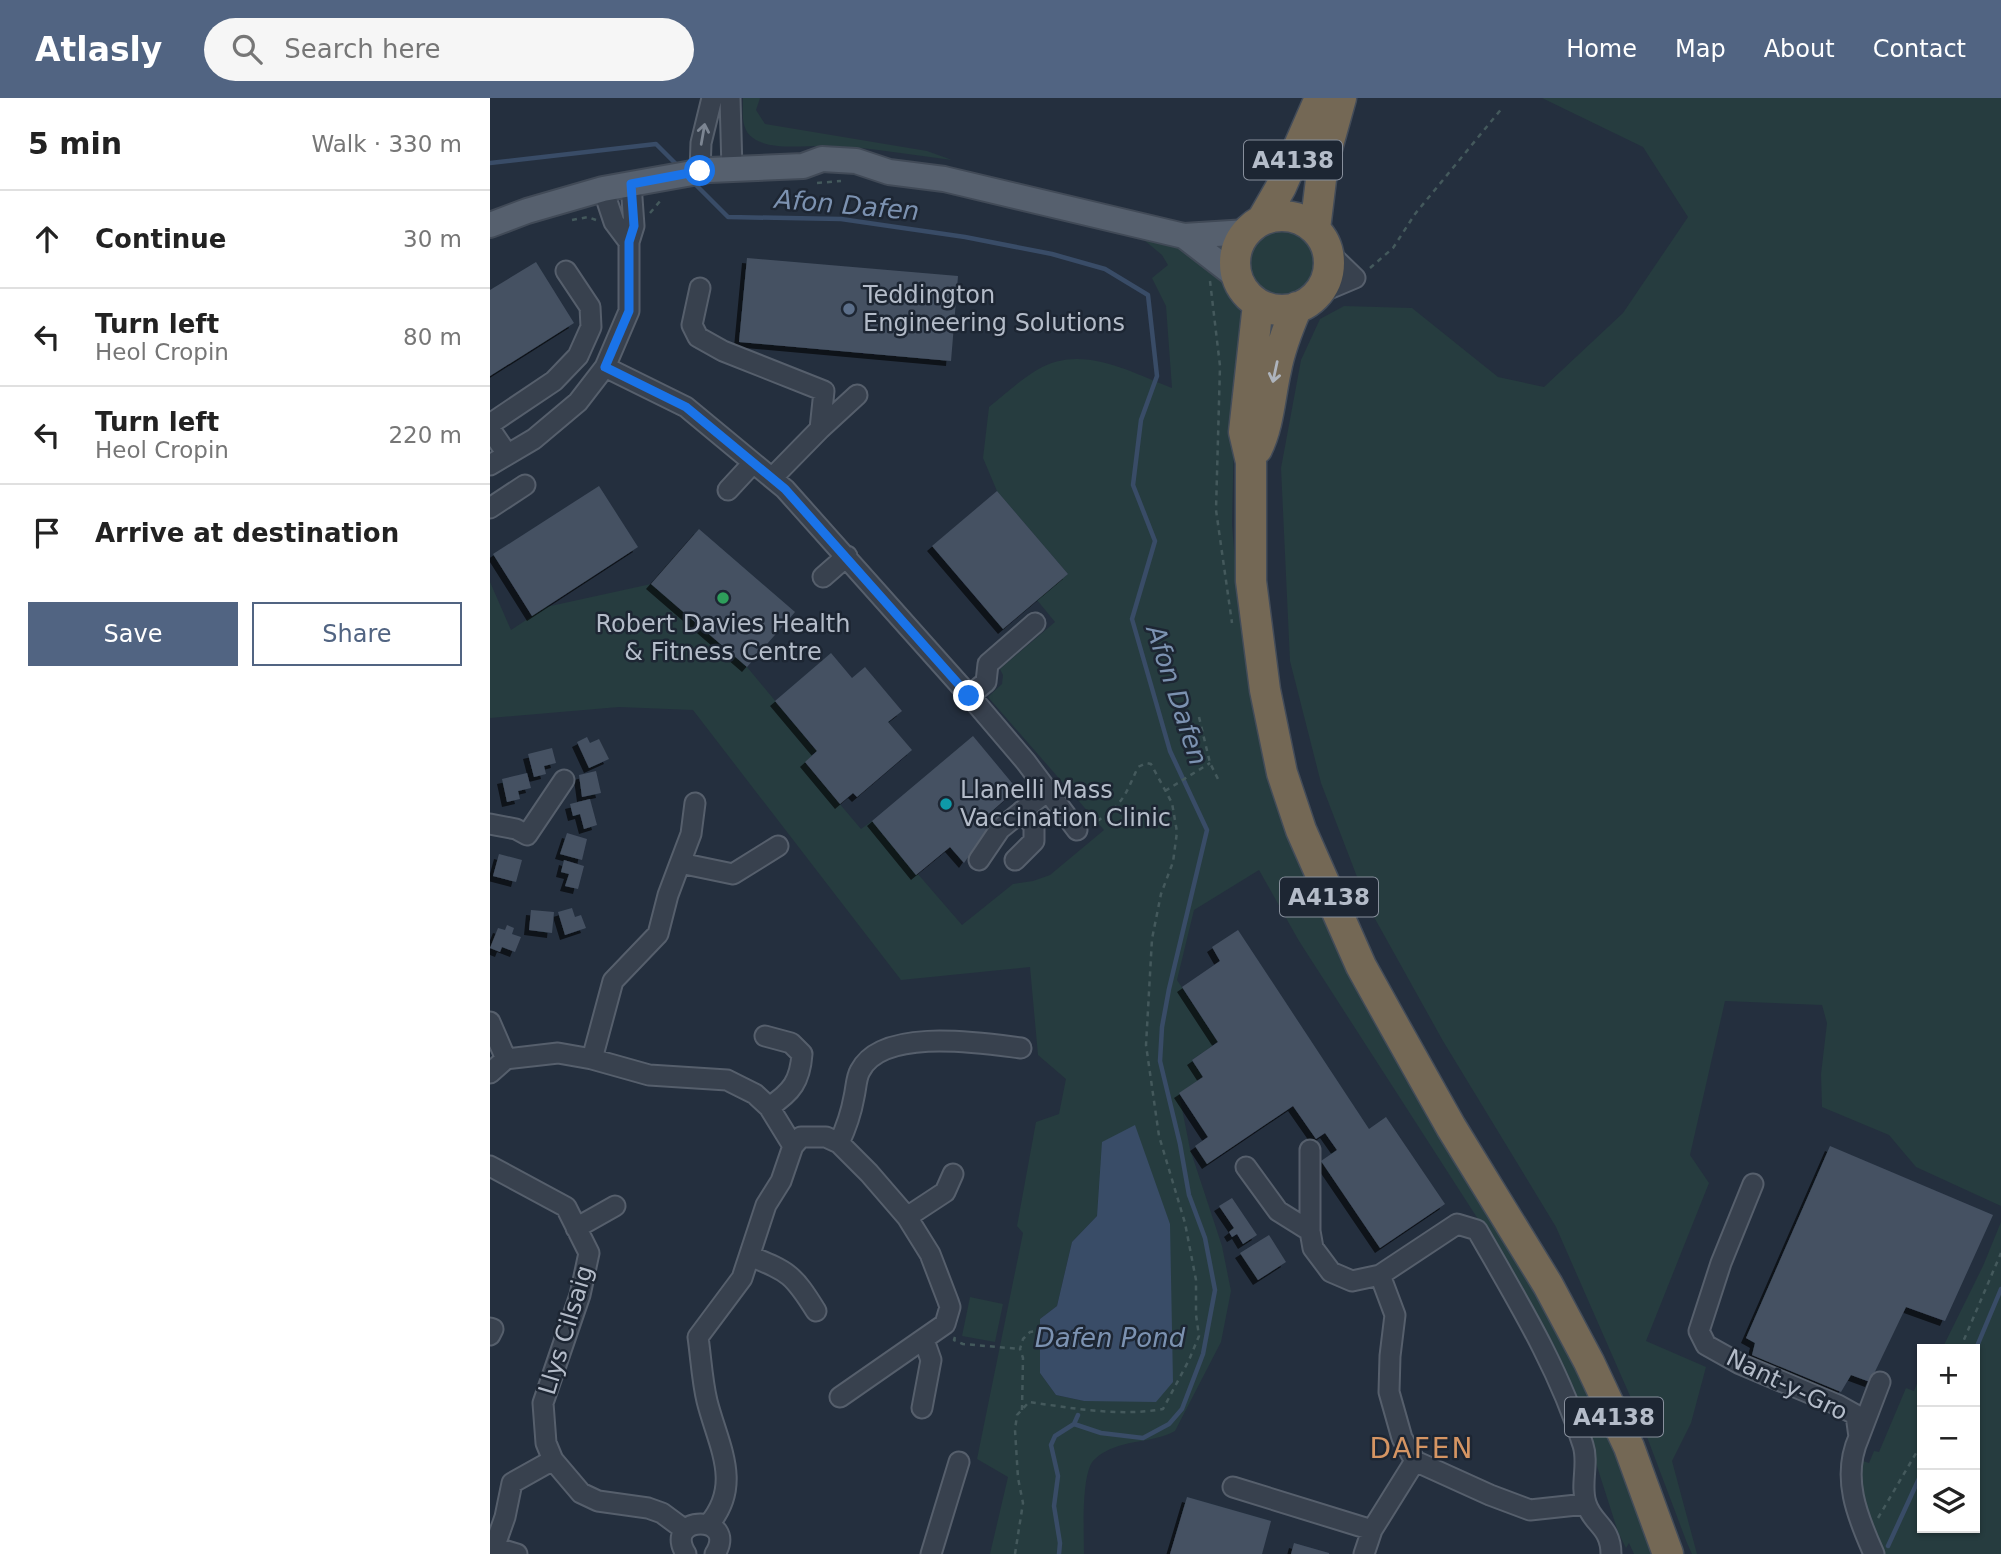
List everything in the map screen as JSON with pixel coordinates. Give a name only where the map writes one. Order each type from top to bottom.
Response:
[{"type":"highway","name":"A4138","points":[[1254,226],[1281,187],[1320,98]]},
{"type":"highway","name":"A4138","points":[[1321,240],[1323,163],[1341,98]]},
{"type":"highway","points":[[1275,216],[1290,216],[1303,220],[1321,240],[1327,274],[1307,301],[1284,310],[1270,309],[1249,297],[1237,278],[1235,261],[1238,246],[1254,226],[1275,216]]},
{"type":"highway","name":"A4138","points":[[1251,462],[1264,436],[1285,333],[1307,301]]},
{"type":"highway","name":"A4138","points":[[1258,303],[1244,432],[1251,462],[1249,518],[1254,615],[1265,690],[1280,761],[1301,830],[1361,966],[1451,1127],[1548,1285],[1588,1362],[1629,1447],[1668,1554]]},
{"type":"main road","points":[[806,175],[822,159],[844,159],[889,172],[944,179],[1193,244],[1237,278]]},
{"type":"main road","points":[[490,225],[527,211],[603,189],[700,171],[732,169],[806,175],[825,173],[851,177],[889,172]]},
{"type":"main road","points":[[1193,244],[1254,226]]},
{"type":"street","points":[[700,171],[701,143],[712,98]]},
{"type":"street","points":[[730,98],[732,169]]},
{"type":"street","points":[[490,429],[498,460],[534,439],[578,402],[605,367],[629,311],[629,242],[634,226],[631,184]]},
{"type":"street","points":[[603,189],[614,222],[629,242]]},
{"type":"street","points":[[1307,301],[1355,278],[1321,240]]},
{"type":"street","points":[[490,424],[554,381],[578,356],[591,327],[590,307],[566,271]]},
{"type":"street","points":[[700,288],[692,325],[698,337],[723,351],[824,391],[857,395],[772,478]]},
{"type":"street","points":[[605,367],[686,407],[785,489],[1026,762],[1077,830]]},
{"type":"street","points":[[820,429],[824,391]]},
{"type":"street","points":[[728,490],[753,463]]},
{"type":"street","points":[[490,508],[525,485]]},
{"type":"street","points":[[823,576],[846,556]]},
{"type":"street","points":[[969,696],[986,682],[988,664],[1035,623]]},
{"type":"street","points":[[490,824],[516,829],[527,835],[564,780]]},
{"type":"street","points":[[979,860],[1000,830],[1046,792]]},
{"type":"street","points":[[592,1059],[613,981],[658,934],[668,895],[691,834],[695,803]]},
{"type":"street","points":[[1015,860],[1034,841],[1034,827],[1022,811]]},
{"type":"street","points":[[680,863],[733,874],[778,846]]},
{"type":"street","points":[[490,1021],[506,1059]]},
{"type":"street","points":[[765,1035],[791,1043],[802,1054],[801,1068],[793,1088],[769,1107]]},
{"type":"street","points":[[839,1143],[848,1124],[860,1071],[877,1051],[929,1040],[1021,1048]]},
{"type":"street","points":[[490,1073],[506,1059],[558,1053],[592,1059],[649,1075],[727,1080],[755,1094],[769,1107],[793,1146]]},
{"type":"street","points":[[709,1524],[726,1492],[727,1472],[707,1399],[698,1337],[741,1278],[766,1205],[781,1181],[793,1146],[801,1138],[826,1137],[839,1143],[869,1172],[907,1217],[930,1254],[950,1307],[945,1324],[840,1397]]},
{"type":"street","points":[[1310,1150],[1310,1230],[1313,1248],[1331,1272],[1352,1281],[1380,1275],[1457,1224],[1477,1230],[1535,1331],[1565,1395],[1584,1449],[1586,1504],[1611,1540],[1611,1554]]},
{"type":"street","name":"Llys Cilsaig","points":[[490,1166],[566,1207],[589,1253],[580,1295],[543,1403],[546,1443],[553,1460],[582,1493],[597,1501],[648,1508],[662,1513],[685,1530]]},
{"type":"street","points":[[1246,1167],[1278,1211],[1310,1230]]},
{"type":"street","points":[[907,1217],[945,1192],[953,1174]]},
{"type":"street","name":"Nant-y-Gro","points":[[1753,1184],[1721,1263],[1699,1331],[1706,1345],[1740,1364],[1856,1415],[1859,1437]]},
{"type":"street","points":[[576,1228],[615,1206]]},
{"type":"street","points":[[750,1256],[792,1276],[816,1311]]},
{"type":"street","points":[[1380,1275],[1395,1315],[1389,1392],[1402,1438],[1415,1461],[1530,1510],[1586,1504]]},
{"type":"street","points":[[490,1328],[490,1335]]},
{"type":"street","points":[[922,1408],[931,1360],[924,1339]]},
{"type":"street","name":"Nant-y-Gro","points":[[1874,1554],[1853,1499],[1850,1476],[1842,1454],[1859,1437],[1880,1382]]},
{"type":"street","points":[[517,1554],[492,1547],[505,1517],[512,1483],[553,1460]]},
{"type":"street","points":[[1364,1554],[1372,1530],[1415,1461]]},
{"type":"street","points":[[931,1554],[959,1462]]},
{"type":"street","points":[[1233,1488],[1372,1530]]},
{"type":"street","points":[[686,1554],[681,1541],[685,1530],[696,1523],[709,1524],[714,1528],[719,1538],[715,1554]]},
{"type":"path","points":[[1355,278],[1393,248],[1415,214],[1503,107]]},
{"type":"path","points":[[806,175],[850,181],[851,177]]},
{"type":"path","points":[[634,216],[651,212],[665,197]]},
{"type":"path","points":[[564,221],[588,217],[605,224],[614,222]]},
{"type":"path","points":[[1193,244],[1210,266],[1220,366],[1216,510],[1232,623]]},
{"type":"path","points":[[1199,718],[1210,763],[1219,781]]},
{"type":"path","points":[[1015,1554],[1023,1503],[1018,1478],[1015,1430],[1017,1415],[1022,1409],[1029,1402],[1087,1410],[1163,1409],[1199,1336],[1195,1315],[1196,1280],[1187,1234],[1159,1136],[1146,1045],[1152,939],[1161,894],[1173,862],[1177,832],[1172,803],[1151,764],[1146,763],[1139,767],[1126,795],[1112,811],[1093,824],[1077,830]]},
{"type":"path","points":[[1165,791],[1210,763]]},
{"type":"path","points":[[1962,1344],[2001,1254]]},
{"type":"path","points":[[1022,1409],[1023,1358],[1020,1349],[1023,1339],[1030,1332],[1037,1331]]},
{"type":"path","points":[[954,1340],[962,1344],[1020,1349]]},
{"type":"path","points":[[1897,1488],[1917,1452]]},
{"type":"green space","points":[[743,98],[760,98],[756,110],[765,124],[927,151],[952,160],[863,148],[770,145],[753,138],[746,130]]},
{"type":"green space","points":[[1542,98],[2001,98],[2001,1206],[1916,1167],[1889,1135],[1822,1107],[1821,1074],[1827,1023],[1822,1005],[1725,1001],[1690,1155],[1709,1183],[1646,1341],[1706,1367],[1691,1423],[1672,1461],[1697,1554],[1692,1554],[1687,1543],[1641,1421],[1556,1227],[1443,1041],[1369,908],[1321,783],[1290,661],[1281,468],[1301,360],[1320,319],[1344,306],[1412,308],[1498,377],[1544,387],[1623,313],[1688,217],[1643,147]]},
{"type":"green space","points":[[1274,228],[1288,228],[1300,233],[1310,243],[1315,262],[1310,281],[1300,291],[1288,296],[1274,296],[1262,291],[1252,281],[1247,269],[1247,255],[1252,243],[1262,233]]},
{"type":"green space","points":[[1138,235],[1176,245],[1221,276],[1240,305],[1232,525],[1240,619],[1254,705],[1284,811],[1602,1413],[1657,1554],[1634,1554],[1629,1543],[1626,1548],[1618,1532],[1579,1410],[1503,1258],[1299,941],[1259,870],[1194,910],[1177,980],[1218,1042],[1192,1060],[1203,1077],[1179,1094],[1190,1149],[1222,1246],[1231,1291],[1221,1342],[1175,1431],[1114,1448],[1093,1461],[1089,1468],[1085,1492],[1084,1554],[990,1554],[1008,1477],[977,1459],[1023,1233],[1017,1226],[1036,1122],[1059,1114],[1066,1079],[1038,1055],[1030,967],[901,980],[693,710],[619,707],[490,718],[490,582],[511,630],[546,607],[651,584],[747,667],[817,751],[805,763],[861,829],[872,821],[962,925],[1013,884],[1050,875],[1104,830],[988,697],[1002,684],[1003,675],[1000,669],[1055,622],[1037,600],[1068,574],[997,491],[983,458],[989,407],[1037,370],[1054,362],[1071,359],[1105,363],[1172,388],[1166,306],[1152,278],[1168,265],[1162,255]],"holes":[[[1097,1216],[1084,1401],[1056,1395],[1040,1373],[1040,1319],[1057,1306],[1072,1242]]]},
{"type":"green space","points":[[2001,1222],[2001,1554],[1880,1554],[1861,1506],[1860,1460],[1869,1463],[1874,1451],[1879,1452],[1906,1388],[1914,1391],[1917,1384],[1917,1533],[1980,1533],[1980,1344],[1944,1344],[1983,1266]]},
{"type":"green space","points":[[970,1297],[1003,1304],[995,1342],[962,1336]]},
{"type":"water","name":"Dafen Pond","points":[[1135,1125],[1170,1224],[1173,1382],[1156,1402],[1084,1401],[1056,1395],[1040,1373],[1040,1319],[1057,1306],[1072,1242],[1097,1216],[1102,1142]]},
{"type":"building","name":"Teddington Engineering Solutions","points":[[747,258],[958,276],[951,361],[739,342]]},
{"type":"building","points":[[536,262],[574,323],[490,376],[490,290]]},
{"type":"building","points":[[599,486],[638,547],[532,616],[493,554]]},
{"type":"building","points":[[997,491],[1068,574],[1003,629],[932,546]]},
{"type":"building","name":"Robert Davies Health & Fitness Centre","points":[[699,529],[795,612],[747,667],[651,584]]},
{"type":"building","points":[[831,653],[852,678],[865,667],[902,711],[888,722],[912,750],[857,797],[853,793],[840,804],[805,762],[817,751],[775,701]]},
{"type":"building","name":"Llanelli Mass Vaccination Clinic","points":[[973,736],[1017,789],[983,819],[989,827],[964,863],[950,847],[916,875],[872,821]]},
{"type":"building","points":[[587,737],[590,743],[599,739],[609,759],[589,768],[577,742]]},
{"type":"building","points":[[552,748],[556,763],[544,766],[546,774],[534,777],[528,754]]},
{"type":"building","points":[[596,771],[601,793],[582,797],[579,775]]},
{"type":"building","points":[[527,773],[531,788],[518,791],[520,799],[507,802],[502,779]]},
{"type":"building","points":[[590,799],[597,825],[584,829],[580,814],[573,816],[570,804]]},
{"type":"building","points":[[567,833],[587,839],[582,860],[560,854]]},
{"type":"building","points":[[499,854],[522,860],[516,882],[493,876]]},
{"type":"building","points":[[564,860],[584,866],[578,889],[565,886],[569,874],[561,872]]},
{"type":"building","points":[[572,908],[575,917],[581,915],[586,928],[565,935],[558,912]]},
{"type":"building","points":[[531,910],[554,912],[552,933],[529,930]]},
{"type":"building","points":[[507,925],[514,928],[512,934],[521,937],[515,952],[502,947],[500,952],[490,948],[498,928],[505,930]]},
{"type":"building","points":[[1238,930],[1369,1129],[1386,1117],[1445,1204],[1380,1248],[1321,1161],[1337,1150],[1325,1133],[1316,1139],[1293,1106],[1207,1164],[1195,1146],[1208,1137],[1179,1093],[1203,1077],[1192,1060],[1218,1042],[1182,987],[1220,961],[1212,947]]},
{"type":"building","points":[[1830,1146],[1993,1215],[1945,1321],[1906,1307],[1870,1382],[1851,1375],[1841,1392],[1752,1355],[1755,1343],[1746,1338]]},
{"type":"building","points":[[1232,1198],[1257,1235],[1243,1244],[1237,1234],[1232,1237],[1229,1232],[1234,1228],[1219,1206]]},
{"type":"building","points":[[1269,1235],[1286,1262],[1258,1280],[1240,1253]]},
{"type":"building","points":[[1187,1497],[1271,1521],[1262,1554],[1170,1554]]},
{"type":"building","points":[[1294,1543],[1329,1553],[1329,1554],[1291,1554]]},
{"type":"waterway","name":"Afon Dafen","points":[[490,163],[656,144],[678,166]]},
{"type":"waterway","name":"Afon Dafen","points":[[694,183],[728,217],[841,219],[965,237],[1052,254],[1105,269],[1148,295],[1157,376],[1141,420],[1133,485],[1155,541],[1132,619],[1170,751],[1207,830],[1169,989],[1162,1027],[1160,1061],[1189,1195],[1205,1238],[1215,1290],[1203,1354],[1182,1409],[1169,1424],[1143,1438],[1101,1433],[1074,1424]]},
{"type":"waterway","points":[[1978,1344],[2001,1289]]},
{"type":"waterway","points":[[1074,1424],[1078,1415]]},
{"type":"waterway","name":"Afon Dafen","points":[[1059,1554],[1060,1543],[1054,1506],[1058,1476],[1051,1445],[1055,1436],[1074,1424]]},
{"type":"waterway","points":[[1888,1546],[1917,1483]]},
{"type":"place","name":"Teddington Engineering Solutions","points":[[849,309]]},
{"type":"place","name":"Robert Davies Health & Fitness Centre","points":[[723,598]]},
{"type":"place","name":"Llanelli Mass Vaccination Clinic","points":[[946,804]]},
{"type":"district","name":"DAFEN","points":[[1422,1448]]},
{"type":"route","points":[[700,171],[631,184],[634,226],[629,242],[629,311],[605,367],[686,407],[785,489],[969,696]]}]
